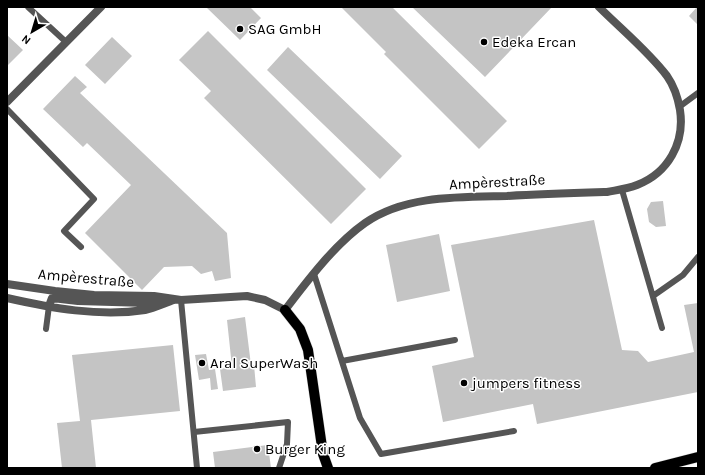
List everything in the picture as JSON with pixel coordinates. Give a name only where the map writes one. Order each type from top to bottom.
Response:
[{"type":"main road","points":[[284,310],[300,329],[308,350],[323,454],[328,468]]},
{"type":"main road","points":[[322,468],[323,454]]},
{"type":"main road","points":[[655,468],[698,457]]},
{"type":"street","points":[[7,102],[101,7]]},
{"type":"street","name":"Ampèrestraße","points":[[7,284],[94,295],[179,300],[247,296],[265,300],[284,310],[338,247],[365,223],[396,208],[410,204],[451,198],[607,192],[622,190],[638,185],[649,179],[660,170],[677,148],[681,132],[677,96],[668,77],[652,59],[599,7]]},
{"type":"street","name":"Ampèrestraße","points":[[7,298],[65,309],[115,312],[146,310],[179,300]]},
{"type":"street","name":"Ampèrestraße","points":[[49,306],[52,298],[78,301],[147,303],[162,298]]},
{"type":"lane","points":[[28,7],[66,42]]},
{"type":"lane","points":[[679,107],[698,93]]},
{"type":"lane","points":[[7,109],[94,199],[64,231],[81,247]]},
{"type":"lane","points":[[622,190],[662,328]]},
{"type":"lane","points":[[653,296],[683,275],[698,256]]},
{"type":"lane","points":[[314,274],[360,418],[381,454],[514,431]]},
{"type":"lane","points":[[179,300],[197,468]]},
{"type":"lane","points":[[46,329],[49,306]]},
{"type":"lane","points":[[342,360],[455,340]]},
{"type":"lane","points":[[194,432],[288,422],[287,444],[279,468]]},
{"type":"building","name":"SAG GmbH","points":[[206,7],[250,7],[261,18],[240,40]]},
{"type":"building","points":[[341,7],[392,7],[507,121],[479,149],[384,54],[386,52]]},
{"type":"building","name":"Edeka Ercan","points":[[412,7],[552,7],[485,77]]},
{"type":"building","points":[[698,7],[698,25],[689,16]]},
{"type":"building","points":[[208,31],[366,189],[331,224],[204,98],[211,91],[179,60]]},
{"type":"building","points":[[7,35],[23,50],[7,66]]},
{"type":"building","points":[[112,37],[132,56],[105,84],[85,65]]},
{"type":"building","points":[[288,47],[402,156],[380,179],[267,70]]},
{"type":"building","points":[[75,76],[87,87],[80,93],[227,233],[231,278],[215,281],[212,271],[201,274],[192,266],[164,267],[142,290],[85,233],[131,185],[87,143],[83,147],[43,109]]},
{"type":"building","points":[[663,201],[666,226],[656,227],[649,222],[647,209],[651,202]]},
{"type":"building","points":[[594,220],[622,350],[638,351],[648,362],[694,352],[684,305],[698,303],[698,392],[537,424],[533,404],[443,422],[432,366],[474,357],[451,245]]},
{"type":"building","points":[[439,234],[450,291],[397,302],[386,245]]},
{"type":"building","points":[[245,317],[251,365],[254,365],[256,387],[223,391],[220,369],[232,367],[227,320]]},
{"type":"building","points":[[173,345],[180,411],[91,420],[96,468],[62,468],[57,423],[80,421],[72,355]]},
{"type":"building","name":"Aral SuperWash","points":[[206,354],[209,370],[215,369],[218,389],[211,390],[210,378],[199,380],[195,355]]},
{"type":"building","points":[[268,445],[271,468],[215,468],[213,452]]},
{"type":"place","name":"SAG GmbH","points":[[240,29]]},
{"type":"place","name":"Edeka Ercan","points":[[484,42]]},
{"type":"place","name":"Aral SuperWash","points":[[202,363]]},
{"type":"place","name":"jumpers fitness","points":[[464,383]]},
{"type":"place","name":"Burger King","points":[[257,449]]}]
